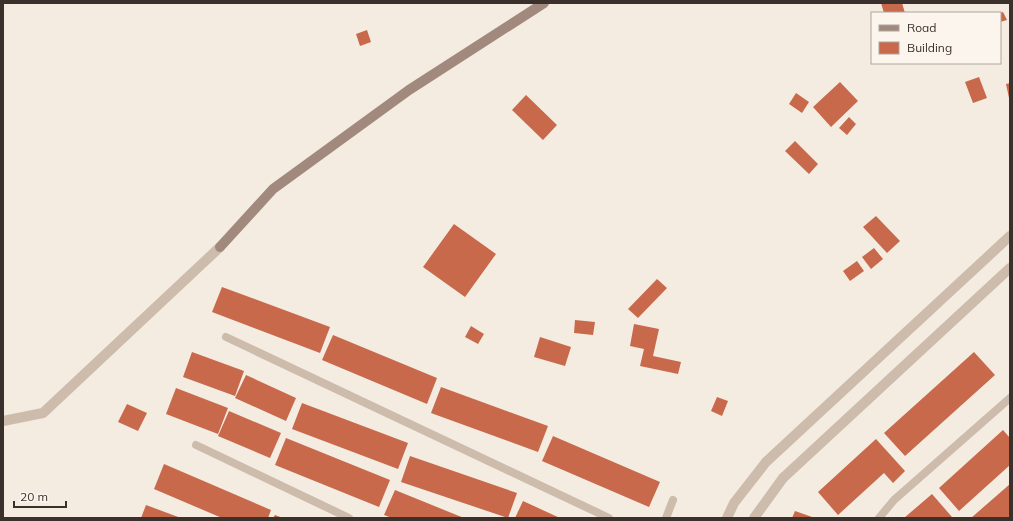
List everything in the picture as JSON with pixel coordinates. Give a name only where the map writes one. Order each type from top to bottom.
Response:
[{"type":"street","points":[[3,421],[43,413],[220,248],[274,189],[409,90],[544,3]]},
{"type":"street","points":[[727,518],[734,503],[766,462],[1010,236]]},
{"type":"street","points":[[754,518],[783,478],[1010,268]]},
{"type":"lane","points":[[226,337],[609,518]]},
{"type":"lane","points":[[879,518],[894,500],[1010,398]]},
{"type":"lane","points":[[196,445],[350,518]]},
{"type":"lane","points":[[666,518],[673,500]]},
{"type":"building","points":[[881,3],[902,3],[905,12],[884,12]]},
{"type":"building","points":[[1003,12],[1007,20],[1001,22],[1001,13]]},
{"type":"building","points":[[367,30],[371,42],[360,46],[356,34]]},
{"type":"building","points":[[979,77],[987,98],[973,103],[965,82]]},
{"type":"building","points":[[840,82],[858,101],[831,127],[813,107]]},
{"type":"building","points":[[1010,83],[1010,98],[1009,98],[1006,84]]},
{"type":"building","points":[[796,93],[809,102],[802,113],[789,104]]},
{"type":"building","points":[[526,95],[557,125],[543,140],[512,110]]},
{"type":"building","points":[[849,117],[856,124],[847,135],[839,128]]},
{"type":"building","points":[[795,141],[818,164],[809,174],[785,151]]},
{"type":"building","points":[[876,216],[900,241],[887,253],[863,227]]},
{"type":"building","points":[[454,224],[496,254],[465,297],[423,267]]},
{"type":"building","points":[[874,248],[883,259],[871,269],[862,257]]},
{"type":"building","points":[[857,261],[864,271],[850,281],[843,271]]},
{"type":"building","points":[[657,279],[667,288],[638,318],[628,309]]},
{"type":"building","points":[[222,287],[330,327],[320,353],[212,312]]},
{"type":"building","points":[[575,320],[595,322],[593,335],[574,333]]},
{"type":"building","points":[[634,324],[659,329],[653,356],[681,362],[678,374],[640,366],[644,349],[630,346]]},
{"type":"building","points":[[471,326],[484,334],[478,344],[465,337]]},
{"type":"building","points":[[333,335],[437,378],[427,404],[322,360]]},
{"type":"building","points":[[540,337],[571,347],[565,366],[534,357]]},
{"type":"building","points":[[192,352],[244,371],[235,396],[183,377]]},
{"type":"building","points":[[974,352],[995,375],[905,456],[884,433]]},
{"type":"building","points":[[246,375],[296,398],[286,421],[235,398]]},
{"type":"building","points":[[441,387],[548,426],[538,452],[431,413]]},
{"type":"building","points":[[176,388],[228,408],[218,434],[166,414]]},
{"type":"building","points":[[717,397],[728,401],[722,416],[711,411]]},
{"type":"building","points":[[302,403],[408,443],[398,469],[292,429]]},
{"type":"building","points":[[127,404],[147,413],[138,431],[118,422]]},
{"type":"building","points":[[229,411],[281,433],[270,458],[218,436]]},
{"type":"building","points":[[1003,430],[1010,438],[1010,465],[959,511],[939,488]]},
{"type":"building","points":[[553,436],[660,482],[649,507],[542,461]]},
{"type":"building","points":[[286,438],[390,480],[379,507],[275,465]]},
{"type":"building","points":[[876,439],[905,471],[893,483],[884,473],[838,515],[818,492]]},
{"type":"building","points":[[410,456],[517,493],[508,518],[401,482]]},
{"type":"building","points":[[164,464],[271,510],[268,518],[222,518],[154,489]]},
{"type":"building","points":[[1010,484],[1010,518],[971,518]]},
{"type":"building","points":[[395,490],[464,518],[392,518],[384,515]]},
{"type":"building","points":[[932,494],[952,517],[951,518],[904,518]]},
{"type":"building","points":[[523,501],[560,518],[515,518]]},
{"type":"building","points":[[146,505],[181,518],[141,518]]},
{"type":"building","points":[[795,511],[815,518],[792,518]]},
{"type":"building","points":[[275,515],[283,518],[273,518]]}]
